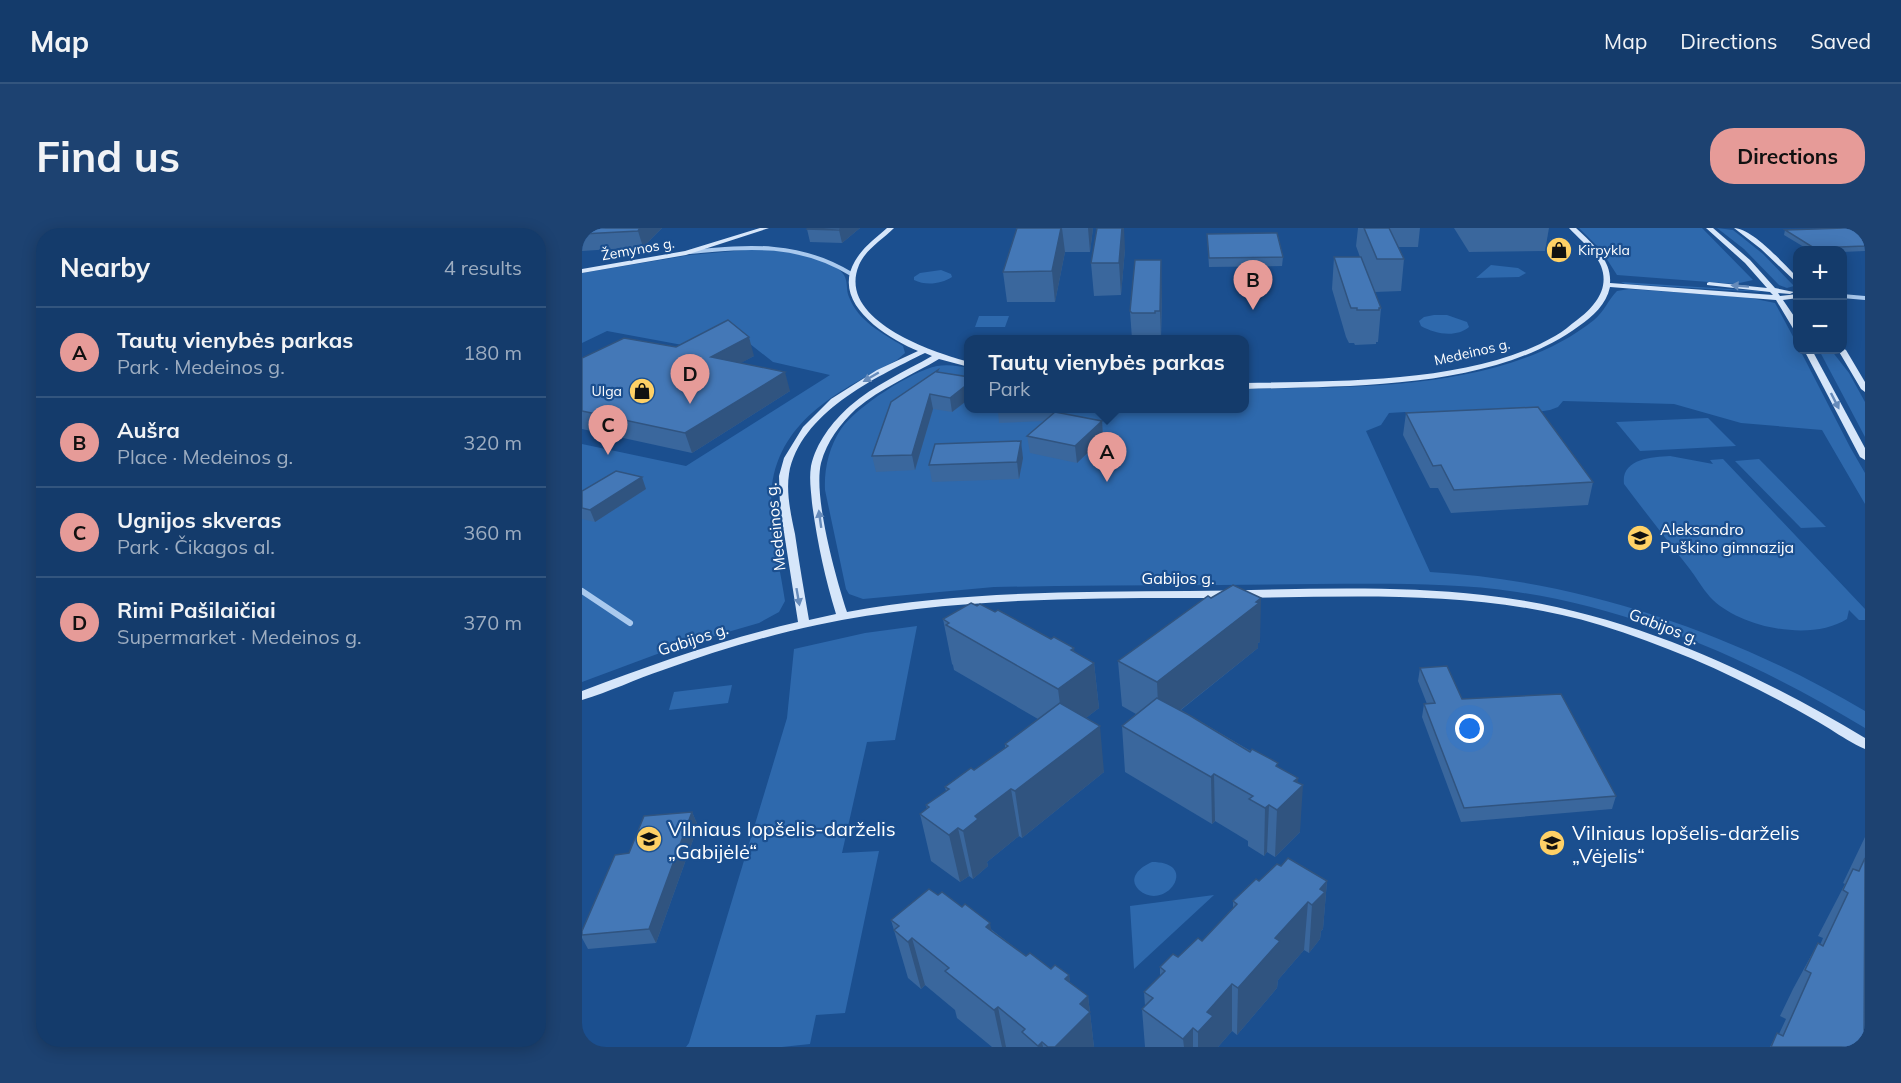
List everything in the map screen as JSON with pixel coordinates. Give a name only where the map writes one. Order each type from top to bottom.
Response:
[{"type":"street","name":"Žemynos g.","points":[[582,271],[686,253],[766,228]]},
{"type":"street","points":[[891,228],[862,257],[853,275],[855,294],[873,320],[895,336],[923,351],[964,364]]},
{"type":"street","points":[[1572,228],[1599,256],[1608,281]]},
{"type":"street","points":[[1709,228],[1755,266],[1780,298],[1793,322]]},
{"type":"street","points":[[1737,228],[1770,255],[1793,278]]},
{"type":"street","points":[[686,253],[749,248],[790,249],[822,257],[853,275]]},
{"type":"street","points":[[1608,281],[1773,289],[1793,293]]},
{"type":"street","points":[[1608,281],[1780,298],[1793,295]]},
{"type":"street","name":"Medeinos g.","points":[[1249,386],[1401,380],[1500,361],[1553,340],[1576,326],[1601,302],[1608,281]]},
{"type":"street","points":[[1847,296],[1865,297]]},
{"type":"street","name":"Medeinos g.","points":[[804,624],[785,507],[784,476],[789,458],[806,429],[834,401],[871,377],[923,351]]},
{"type":"street","points":[[1810,354],[1865,457]]},
{"type":"street","points":[[1844,354],[1865,389]]},
{"type":"street","points":[[843,617],[823,539],[814,472],[819,457],[832,429],[855,406],[873,392],[938,356]]},
{"type":"street","points":[[582,591],[630,623]]},
{"type":"street","name":"Gabijos g.","points":[[582,696],[704,651],[804,624],[933,604],[1106,594],[1418,592],[1507,601],[1616,625],[1761,684],[1817,714],[1865,744]]},
{"type":"shaded area","points":[[1579,228],[1702,228],[1753,280],[1735,284],[1617,275],[1601,250]]},
{"type":"shaded area","points":[[1717,228],[1733,230],[1763,254],[1793,286],[1787,288],[1779,285],[1744,249]]},
{"type":"shaded area","points":[[756,249],[803,254],[816,257],[837,267],[845,277],[848,295],[858,313],[872,326],[903,346],[905,353],[817,408],[787,442],[777,463],[771,501],[773,529],[785,601],[779,612],[759,623],[676,647],[582,682],[582,444],[686,466],[830,375],[773,362],[740,336],[704,349],[607,331],[582,343],[582,273],[690,255]]},
{"type":"shaded area","points":[[1491,265],[1518,268],[1526,273],[1519,277],[1476,278]]},
{"type":"shaded area","points":[[941,270],[951,274],[952,277],[933,283],[914,280],[914,277],[920,273]]},
{"type":"shaded area","points":[[1621,282],[1759,291],[1762,292],[1625,284]]},
{"type":"shaded area","points":[[1629,289],[1746,297],[1775,303],[1793,337],[1793,354],[1802,354],[1865,473],[1865,504],[1822,430],[1741,423],[1674,404],[1563,401],[1558,407],[1550,410],[1486,420],[1415,418],[1405,412],[1389,413],[1381,425],[1366,431],[1430,572],[1487,577],[1544,586],[1600,599],[1710,635],[1815,683],[1865,711],[1865,728],[1784,682],[1698,643],[1608,612],[1563,600],[1517,592],[1441,585],[1390,584],[1056,586],[994,587],[863,599],[849,594],[846,589],[825,490],[826,466],[830,451],[848,420],[885,391],[926,369],[945,365],[964,367],[964,413],[1249,413],[1249,389],[1333,388],[1427,381],[1473,373],[1517,361],[1558,344],[1594,320],[1617,291]]},
{"type":"shaded area","points":[[1447,315],[1467,322],[1469,327],[1458,333],[1445,334],[1421,326],[1419,321],[1424,317]]},
{"type":"shaded area","points":[[979,316],[1009,316],[1005,327],[975,327]]},
{"type":"shaded area","points":[[1821,354],[1834,354],[1849,373],[1865,402],[1865,437]]},
{"type":"shaded area","points":[[1708,418],[1736,446],[1640,451],[1616,422]]},
{"type":"shaded area","points":[[1670,456],[1713,464],[1710,460],[1723,459],[1865,609],[1865,620],[1859,620],[1849,610],[1847,619],[1832,626],[1814,630],[1795,630],[1757,624],[1723,608],[1707,594],[1624,484],[1624,476],[1632,464],[1654,457]]},
{"type":"shaded area","points":[[1759,459],[1826,527],[1801,528],[1735,461]]},
{"type":"shaded area","points":[[917,626],[895,740],[867,742],[842,853],[879,851],[845,1013],[816,1015],[810,1044],[782,1047],[686,1047],[787,718],[794,649],[865,633]]},
{"type":"shaded area","points":[[732,685],[728,703],[669,710],[674,692]]},
{"type":"shaded area","points":[[1152,862],[1167,864],[1174,870],[1176,877],[1174,885],[1159,895],[1149,895],[1139,890],[1134,881],[1136,873]]},
{"type":"shaded area","points":[[1214,895],[1134,969],[1130,906]]},
{"type":"building","points":[[582,228],[640,228],[638,231],[582,234]]},
{"type":"building","points":[[808,228],[842,228],[839,230]]},
{"type":"building","points":[[1017,228],[1061,228],[1052,271],[1003,272]]},
{"type":"building","points":[[1097,228],[1122,228],[1119,263],[1091,263]]},
{"type":"building","points":[[1364,228],[1389,228],[1404,259],[1377,259]]},
{"type":"building","points":[[1865,228],[1865,246],[1811,246],[1785,230]]},
{"type":"building","points":[[1277,233],[1283,257],[1209,258],[1207,234]]},
{"type":"building","points":[[1334,257],[1361,257],[1381,308],[1379,310],[1351,308]]},
{"type":"building","points":[[1135,260],[1161,260],[1160,311],[1132,313],[1130,311]]},
{"type":"building","points":[[728,320],[749,337],[711,357],[785,372],[685,433],[582,411],[582,358],[624,338],[676,347]]},
{"type":"building","points":[[938,370],[937,372],[964,376],[964,387],[950,398],[930,394],[912,455],[872,456],[891,402]]},
{"type":"building","points":[[1538,407],[1593,482],[1454,490],[1441,465],[1433,466],[1406,413]]},
{"type":"building","points":[[1054,413],[1102,421],[1075,446],[1027,436]]},
{"type":"building","points":[[1021,441],[1017,462],[929,465],[935,444]]},
{"type":"building","points":[[616,471],[642,477],[590,510],[582,508],[582,491]]},
{"type":"building","points":[[1233,585],[1261,598],[1256,602],[1259,603],[1157,682],[1118,661],[1208,596],[1211,598]]},
{"type":"building","points":[[971,603],[977,606],[980,604],[995,612],[998,610],[1051,639],[1054,637],[1094,663],[1058,689],[946,625],[949,623],[943,619]]},
{"type":"building","points":[[1447,666],[1462,699],[1561,694],[1616,796],[1464,808],[1424,704],[1435,703],[1420,668]]},
{"type":"building","points":[[1157,698],[1250,752],[1252,749],[1278,763],[1276,766],[1298,778],[1294,781],[1303,785],[1277,810],[1269,805],[1265,808],[1249,799],[1253,796],[1214,774],[1211,777],[1122,726]]},
{"type":"building","points":[[1060,703],[1100,726],[1015,791],[1011,789],[975,816],[978,819],[963,831],[958,828],[949,835],[920,814],[929,807],[926,805],[949,789],[945,787],[1008,746],[1005,744]]},
{"type":"building","points":[[692,812],[649,929],[582,935],[615,855],[629,853],[644,816]]},
{"type":"building","points":[[1288,858],[1327,881],[1320,889],[1325,892],[1312,905],[1308,902],[1275,938],[1280,941],[1238,988],[1232,984],[1207,1012],[1213,1016],[1198,1032],[1193,1028],[1183,1039],[1142,1009],[1153,998],[1144,992],[1165,971],[1160,967],[1173,954],[1178,957],[1198,938],[1202,941],[1237,904],[1233,901],[1256,879],[1259,881],[1277,864],[1281,866]]},
{"type":"building","points":[[1865,858],[1864,1047],[1771,1047],[1777,1033],[1783,1036],[1811,973],[1805,970],[1818,943],[1823,946],[1848,893],[1843,890],[1853,869],[1859,871]]},
{"type":"building","points":[[929,889],[938,895],[942,892],[962,907],[965,904],[990,923],[986,927],[1026,956],[1030,953],[1051,969],[1055,965],[1069,975],[1065,979],[1088,996],[1080,1004],[1090,1012],[1055,1047],[1048,1047],[1042,1042],[1038,1046],[1022,1032],[1025,1029],[998,1007],[994,1010],[945,971],[949,968],[912,938],[908,942],[894,930],[899,926],[891,920]]},
{"type":"place","name":"Kirpykla","points":[[1559,250]]},
{"type":"place","name":"Aušra","points":[[1253,310]]},
{"type":"place","name":"Ulga","points":[[642,391]]},
{"type":"place","name":"Rimi Pašilaičiai","points":[[690,404]]},
{"type":"place","name":"Ugnijos skveras","points":[[608,455]]},
{"type":"place","name":"Tautų vienybės parkas","points":[[1107,482]]},
{"type":"place","name":"Aleksandro Puškino gimnazija","points":[[1640,538]]},
{"type":"place","name":"Vilniaus lopšelis-darželis „Gabijėlė“","points":[[649,839]]},
{"type":"place","name":"Vilniaus lopšelis-darželis „Vėjelis“","points":[[1552,843]]}]
